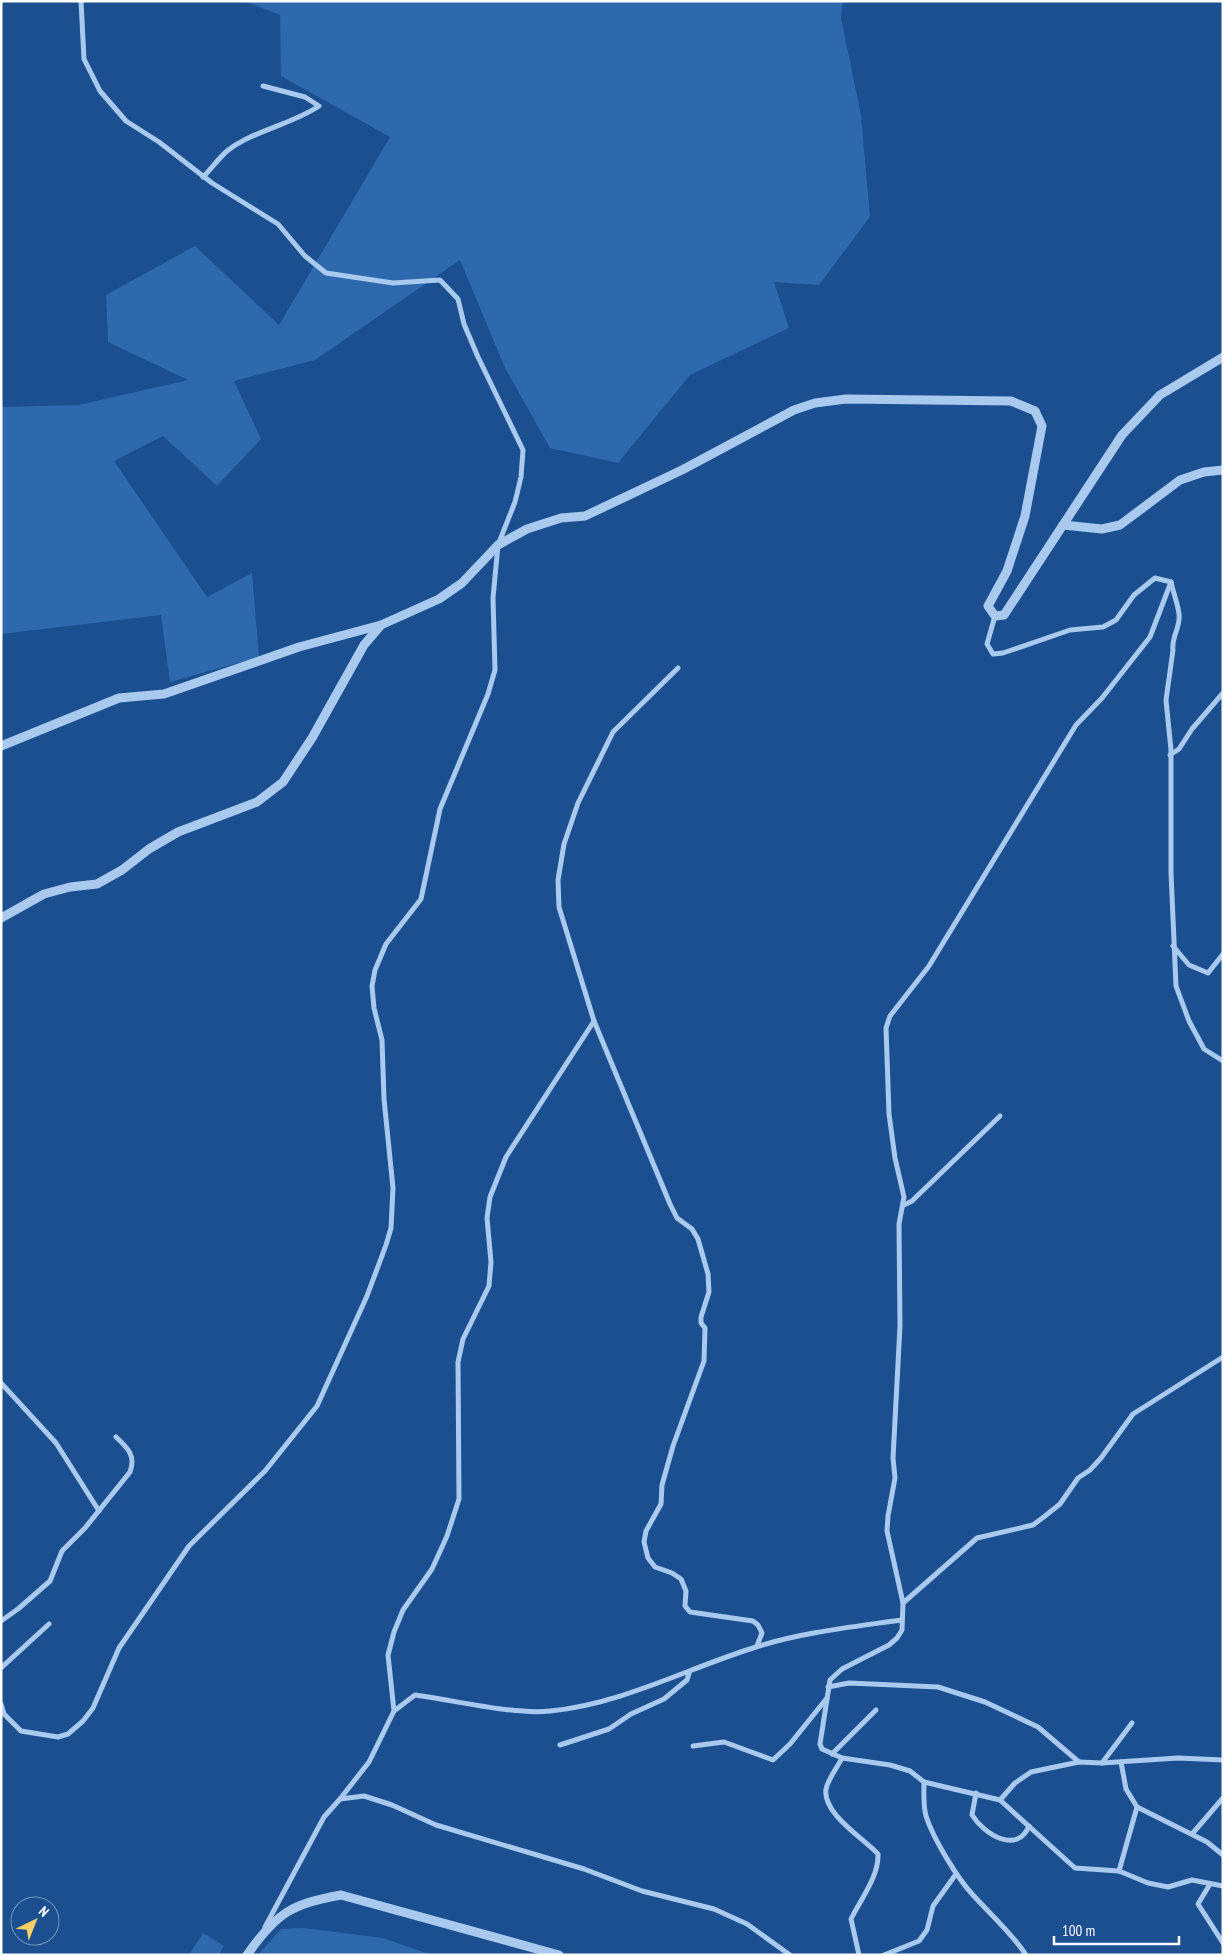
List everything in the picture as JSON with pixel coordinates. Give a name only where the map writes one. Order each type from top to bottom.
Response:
[{"type":"street","points":[[1,1704],[4,1714],[21,1731],[58,1737],[68,1734],[77,1728],[93,1708],[119,1648],[189,1546],[265,1471],[317,1406],[367,1296],[391,1228],[393,1188],[384,1099],[382,1040],[374,1008],[372,986],[375,970],[386,944],[421,899],[440,809],[488,694],[495,670],[493,598],[498,545],[515,502],[521,477],[523,450],[478,357],[464,324],[458,298],[451,289],[440,280],[393,283],[326,273],[305,256],[278,224],[203,177],[159,142],[126,122],[100,91],[84,59],[82,1]]},
{"type":"street","points":[[203,177],[228,151],[255,136],[302,118],[319,106],[305,97],[263,86]]},
{"type":"street","points":[[995,616],[1004,615],[1128,428],[1160,395],[1223,357]]},
{"type":"street","points":[[1,746],[119,698],[164,694],[299,647],[381,625],[439,599],[462,583],[498,545],[542,523],[592,513],[682,470],[794,410],[815,402],[846,399],[1012,401],[1035,411],[1042,426],[1025,516],[1008,571],[988,606],[995,616]]},
{"type":"street","points":[[1063,525],[1102,529],[1120,525],[1180,480],[1204,472],[1223,470]]},
{"type":"street","points":[[995,616],[987,644],[993,654],[1003,654],[1070,630],[1103,627],[1116,620],[1134,595],[1155,578],[1171,582]]},
{"type":"street","points":[[1171,582],[1179,614],[1177,631],[1172,642],[1173,650],[1166,700],[1170,755],[1172,945],[1176,986],[1189,1021],[1204,1049],[1223,1061]]},
{"type":"street","points":[[1171,582],[1150,637],[1102,698],[1076,725],[929,966],[890,1016],[885,1039],[889,1114],[904,1205],[899,1224],[900,1326],[893,1458],[896,1478],[888,1516],[887,1531],[903,1603],[902,1630],[889,1645],[842,1668],[830,1680],[820,1744],[822,1749],[842,1758],[890,1765],[910,1771],[924,1782],[1000,1800],[1075,1868],[1119,1871],[1148,1883],[1168,1887],[1192,1880],[1223,1886]]},
{"type":"street","points":[[1,918],[44,894],[70,887],[97,884],[122,870],[149,849],[178,832],[258,802],[283,782],[312,738],[364,645],[381,625]]},
{"type":"street","points":[[678,668],[613,732],[578,803],[564,844],[558,880],[559,907],[594,1021],[676,1218],[692,1229],[698,1239],[708,1274],[709,1292],[701,1317],[701,1323],[705,1328],[704,1361],[673,1446],[662,1485],[661,1504],[646,1531],[644,1542],[648,1558],[655,1567],[672,1573],[681,1579],[686,1592],[686,1606],[690,1612],[753,1621],[758,1625],[762,1633],[757,1646]]},
{"type":"street","points":[[1170,755],[1179,749],[1192,729],[1223,693]]},
{"type":"street","points":[[1172,945],[1189,965],[1208,974],[1223,954]]},
{"type":"street","points":[[394,1711],[388,1655],[394,1632],[403,1610],[432,1569],[447,1536],[459,1499],[458,1362],[464,1339],[489,1286],[491,1262],[487,1218],[490,1198],[506,1157],[594,1021]]},
{"type":"street","points":[[904,1205],[912,1200],[1000,1116]]},
{"type":"street","points":[[903,1603],[977,1538],[1033,1524],[1045,1516],[1060,1504],[1078,1478],[1090,1470],[1101,1458],[1133,1414],[1223,1357]]},
{"type":"street","points":[[1,1382],[56,1443],[99,1511]]},
{"type":"street","points":[[1,1621],[50,1581],[62,1551],[99,1511],[130,1472],[133,1464],[132,1455],[116,1437]]},
{"type":"street","points":[[247,1955],[263,1932],[324,1817],[370,1762],[394,1711],[415,1695],[511,1709],[548,1711],[588,1706],[689,1673],[713,1661],[757,1646],[795,1637],[901,1620]]},
{"type":"street","points":[[1,1668],[49,1624]]},
{"type":"street","points":[[560,1745],[609,1729],[631,1714],[664,1698],[687,1680],[689,1673]]},
{"type":"street","points":[[828,1687],[849,1683],[938,1687],[985,1702],[1038,1727],[1079,1762]]},
{"type":"street","points":[[693,1746],[724,1742],[773,1760],[790,1744],[828,1697]]},
{"type":"street","points":[[832,1754],[876,1710]]},
{"type":"street","points":[[1102,1763],[1132,1723]]},
{"type":"street","points":[[842,1758],[826,1788],[825,1797],[828,1806],[845,1825],[878,1854],[878,1863],[873,1877],[851,1919],[859,1955]]},
{"type":"street","points":[[1000,1800],[1015,1782],[1031,1772],[1079,1762],[1102,1763],[1178,1758],[1223,1760]]},
{"type":"street","points":[[1121,1762],[1126,1789],[1137,1807],[1207,1842],[1223,1855]]},
{"type":"street","points":[[924,1782],[924,1803],[927,1817],[956,1874],[971,1893],[1013,1936],[1026,1955]]},
{"type":"street","points":[[976,1793],[972,1815],[981,1826],[993,1834],[1007,1840],[1016,1841],[1024,1836],[1029,1826]]},
{"type":"street","points":[[340,1799],[364,1796],[392,1805],[436,1825],[584,1869],[642,1891],[714,1909],[747,1924],[790,1955]]},
{"type":"street","points":[[1192,1834],[1223,1798]]},
{"type":"street","points":[[1119,1871],[1137,1807]]},
{"type":"street","points":[[884,1955],[919,1941],[928,1930],[933,1906],[956,1874]]},
{"type":"street","points":[[1210,1884],[1198,1904],[1223,1943]]},
{"type":"street","points":[[263,1932],[282,1915],[306,1902],[342,1894],[405,1910],[514,1944],[559,1955]]},
{"type":"shaded area","points":[[244,1],[843,1],[841,18],[861,115],[870,217],[819,285],[774,282],[789,328],[690,375],[618,463],[550,448],[505,368],[460,260],[315,360],[234,381],[261,439],[217,486],[163,436],[114,461],[207,597],[252,573],[259,657],[170,682],[161,615],[1,634],[1,407],[79,405],[188,380],[108,342],[106,295],[195,246],[279,325],[390,137],[281,76],[280,15]]},
{"type":"shaded area","points":[[303,1928],[383,1938],[432,1955],[258,1955],[281,1929]]},
{"type":"shaded area","points":[[203,1933],[224,1946],[219,1955],[189,1955]]}]
